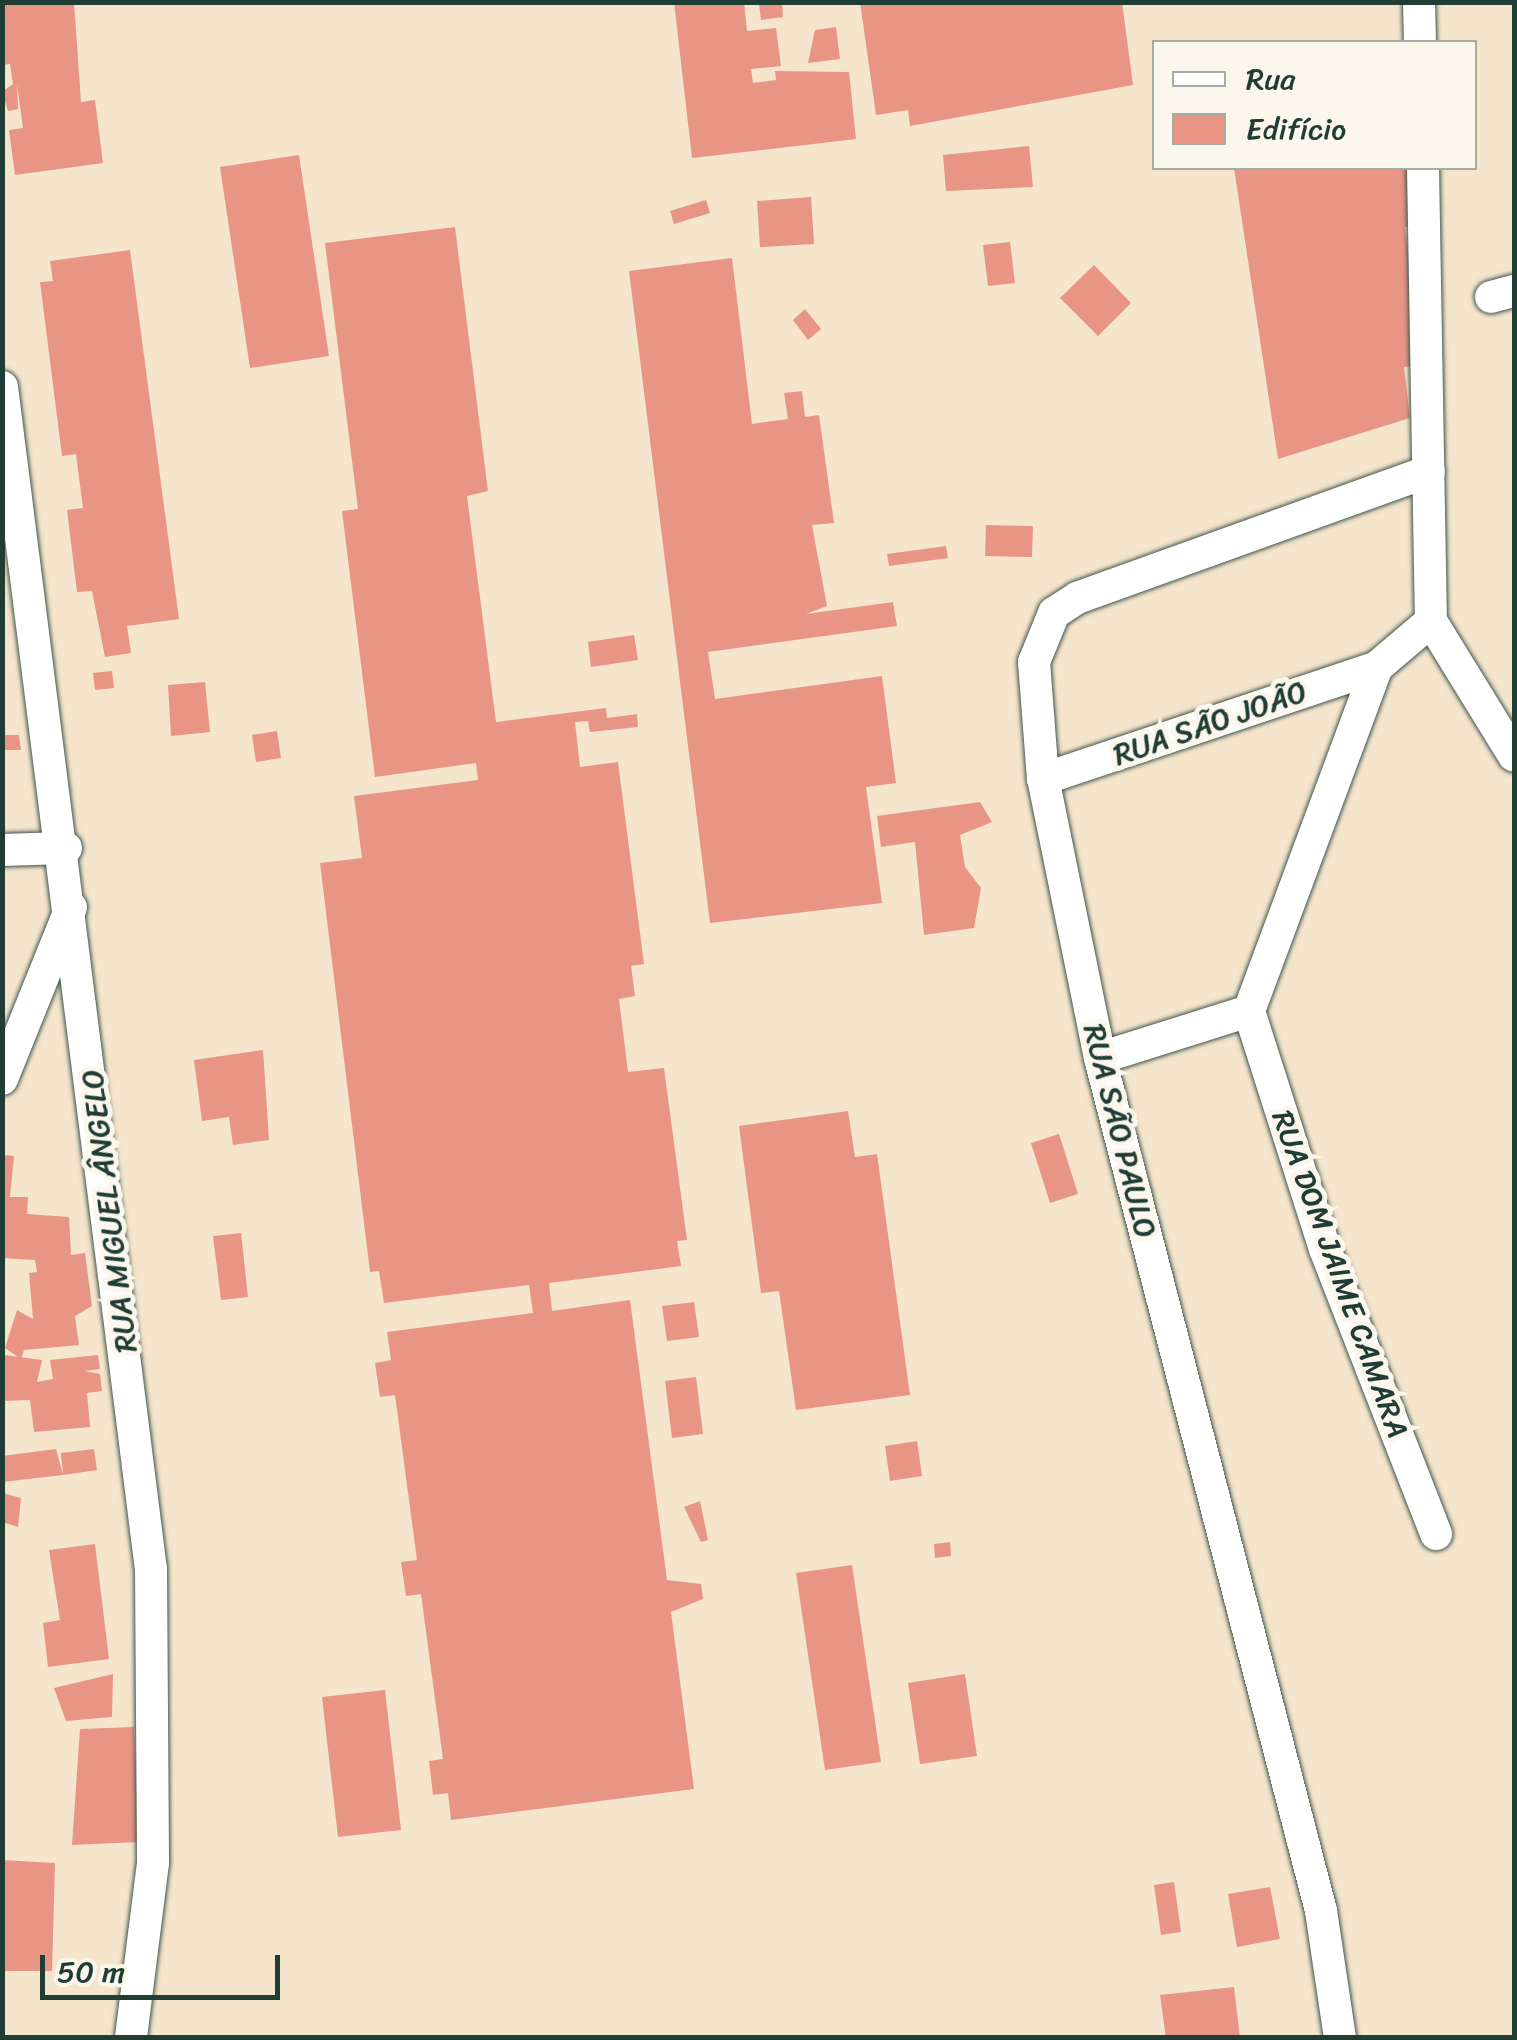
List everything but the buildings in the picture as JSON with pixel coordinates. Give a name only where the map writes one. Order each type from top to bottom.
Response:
[{"type":"street","points":[[1419,2],[1420,40]]},
{"type":"street","points":[[1422,170],[1431,622],[1514,756]]},
{"type":"street","name":"RUA MIGUEL ÂNGELO","points":[[2,387],[66,848],[158,1686],[153,1863],[131,2038]]},
{"type":"street","name":"RUA SÃO PAULO","points":[[1340,2038],[1321,1910],[1100,1058],[1043,779],[1034,662],[1054,614],[1429,471]]},
{"type":"street","points":[[1100,1058],[1249,1011],[1377,667],[1431,622]]},
{"type":"street","name":"RUA SÃO JOÃO","points":[[1043,779],[1377,667]]},
{"type":"street","points":[[2,850],[66,848]]},
{"type":"street","points":[[2,1079],[72,903]]},
{"type":"street","name":"RUA DOM JAIME CAMARA","points":[[1249,1011],[1325,1249],[1436,1534]]}]
